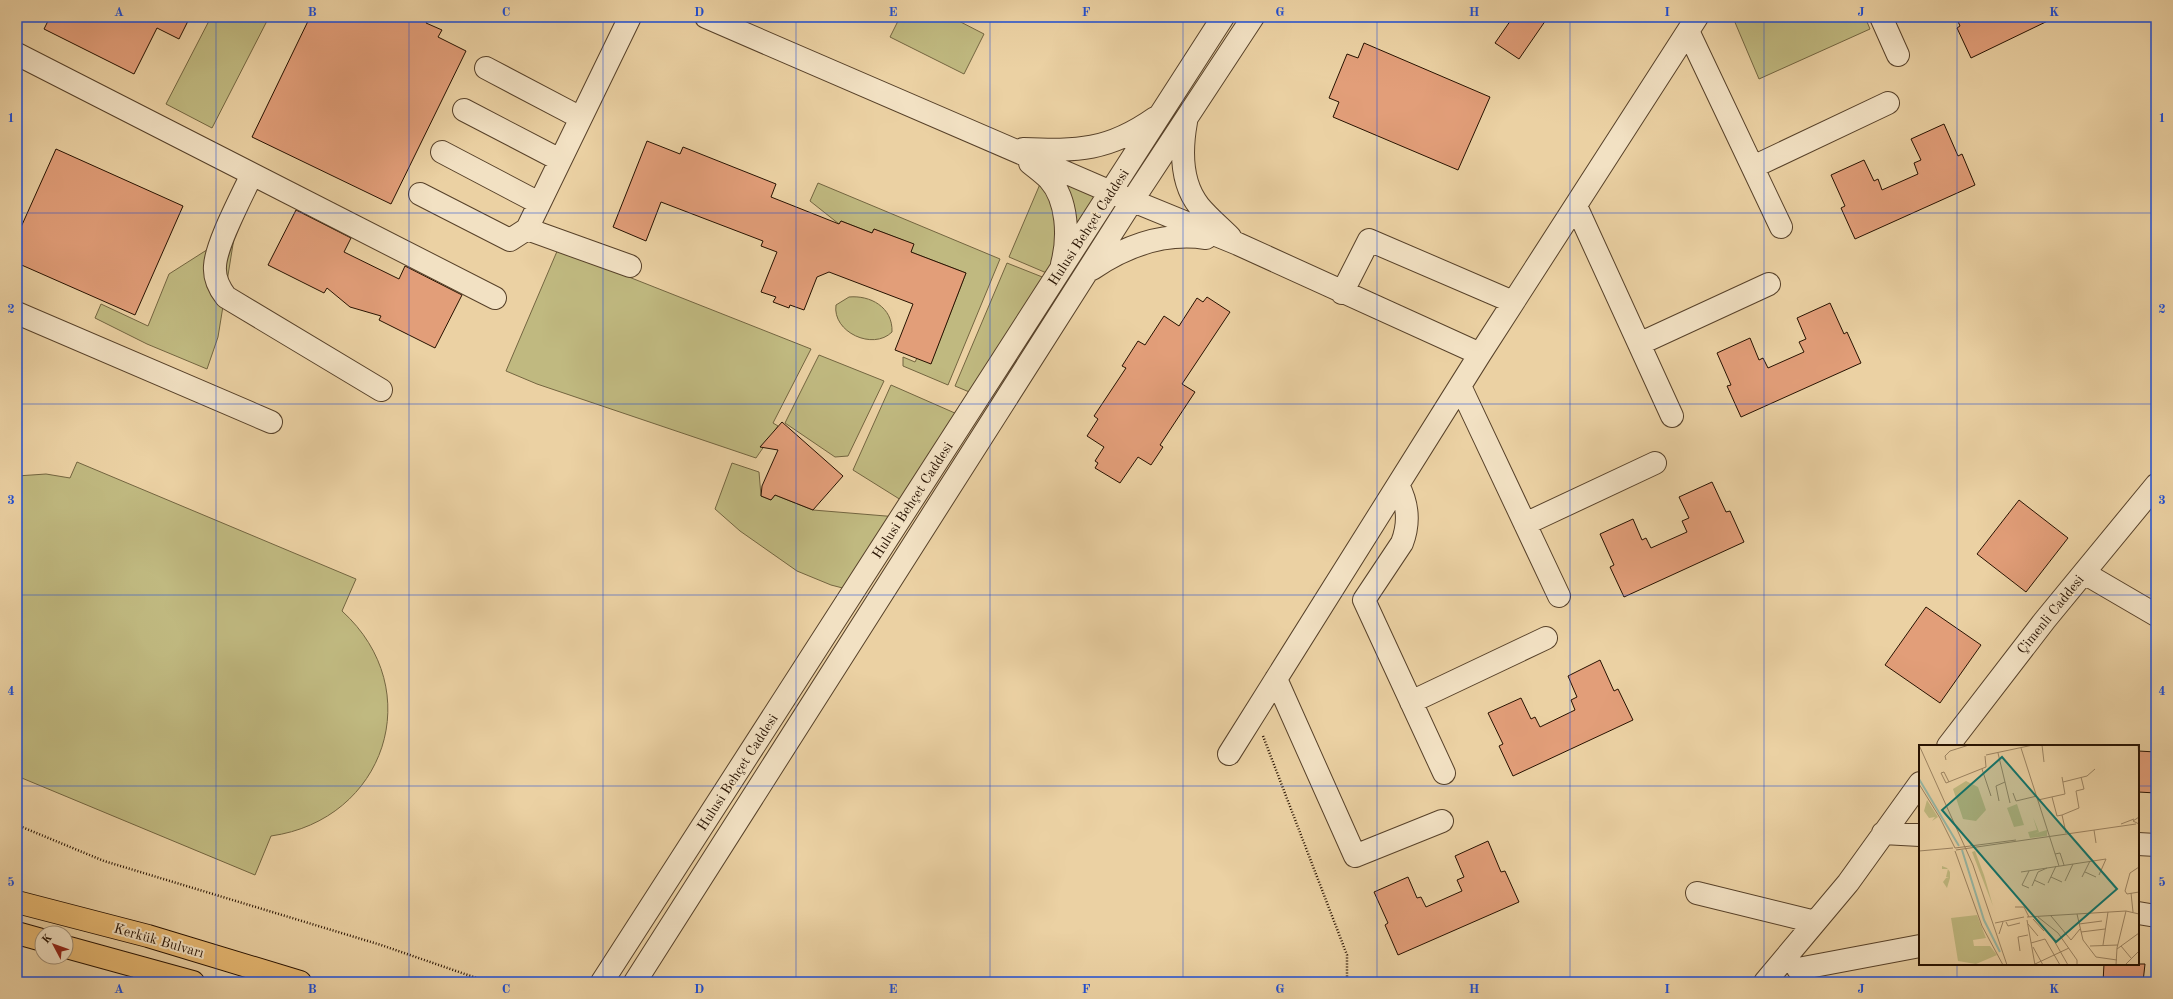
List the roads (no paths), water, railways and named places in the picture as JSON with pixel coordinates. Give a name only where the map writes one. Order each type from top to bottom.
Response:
[{"type":"main road","name":"Kerkük Bulvarı","points":[[17,902],[148,936],[300,982]]},
{"type":"main road","points":[[17,934],[34,938]]},
{"type":"main road","points":[[74,949],[193,982]]},
{"type":"street","points":[[420,194],[510,240],[527,228],[630,17]]},
{"type":"street","points":[[706,17],[1132,201],[1238,244],[1342,293],[1480,354]]},
{"type":"street","name":"Hulusi Behçet Caddesi","points":[[602,982],[1223,17]]},
{"type":"street","name":"Hulusi Behçet Caddesi","points":[[635,982],[1132,201],[1253,17]]},
{"type":"street","points":[[1881,17],[1898,55]]},
{"type":"street","points":[[1693,24],[1753,167],[1781,228]]},
{"type":"street","points":[[1229,754],[1480,354],[1693,24]]},
{"type":"street","points":[[17,54],[495,298]]},
{"type":"street","points":[[486,68],[581,118]]},
{"type":"street","points":[[1753,167],[1888,103]]},
{"type":"street","points":[[464,110],[560,160]]},
{"type":"street","points":[[1012,148],[1087,149],[1129,134],[1161,115]]},
{"type":"street","points":[[1187,118],[1183,159],[1188,185],[1199,206],[1238,244]]},
{"type":"street","points":[[1012,148],[1050,180],[1061,201],[1064,214],[1066,241],[1059,273]]},
{"type":"street","points":[[442,152],[539,203]]},
{"type":"street","points":[[252,174],[216,256],[216,276],[221,291],[226,297],[381,390]]},
{"type":"street","points":[[1576,206],[1672,416]]},
{"type":"street","points":[[527,228],[630,266]]},
{"type":"street","points":[[1088,272],[1129,248],[1162,237],[1186,236],[1238,244]]},
{"type":"street","points":[[1342,293],[1369,240],[1514,302]]},
{"type":"street","points":[[1639,344],[1769,284]]},
{"type":"street","points":[[17,313],[271,422]]},
{"type":"street","points":[[1460,386],[1558,596]]},
{"type":"street","points":[[1525,524],[1655,463]]},
{"type":"street","points":[[1398,485],[1406,506],[1408,517],[1405,535],[1402,543],[1364,600],[1444,773]]},
{"type":"street","name":"Çimenli Caddesi","points":[[1949,745],[2006,669],[2156,486]]},
{"type":"street","points":[[2084,573],[2156,615]]},
{"type":"street","points":[[1411,702],[1546,638]]},
{"type":"street","points":[[1276,679],[1356,856],[1442,822]]},
{"type":"street","points":[[1795,976],[1848,884],[1919,784]]},
{"type":"street","points":[[1883,834],[1919,835]]},
{"type":"street","points":[[2139,844],[2156,845]]},
{"type":"street","points":[[1766,982],[1848,884]]},
{"type":"street","points":[[1697,892],[1815,922]]},
{"type":"street","points":[[2139,913],[2156,916]]},
{"type":"street","points":[[1795,976],[1919,946]]}]
